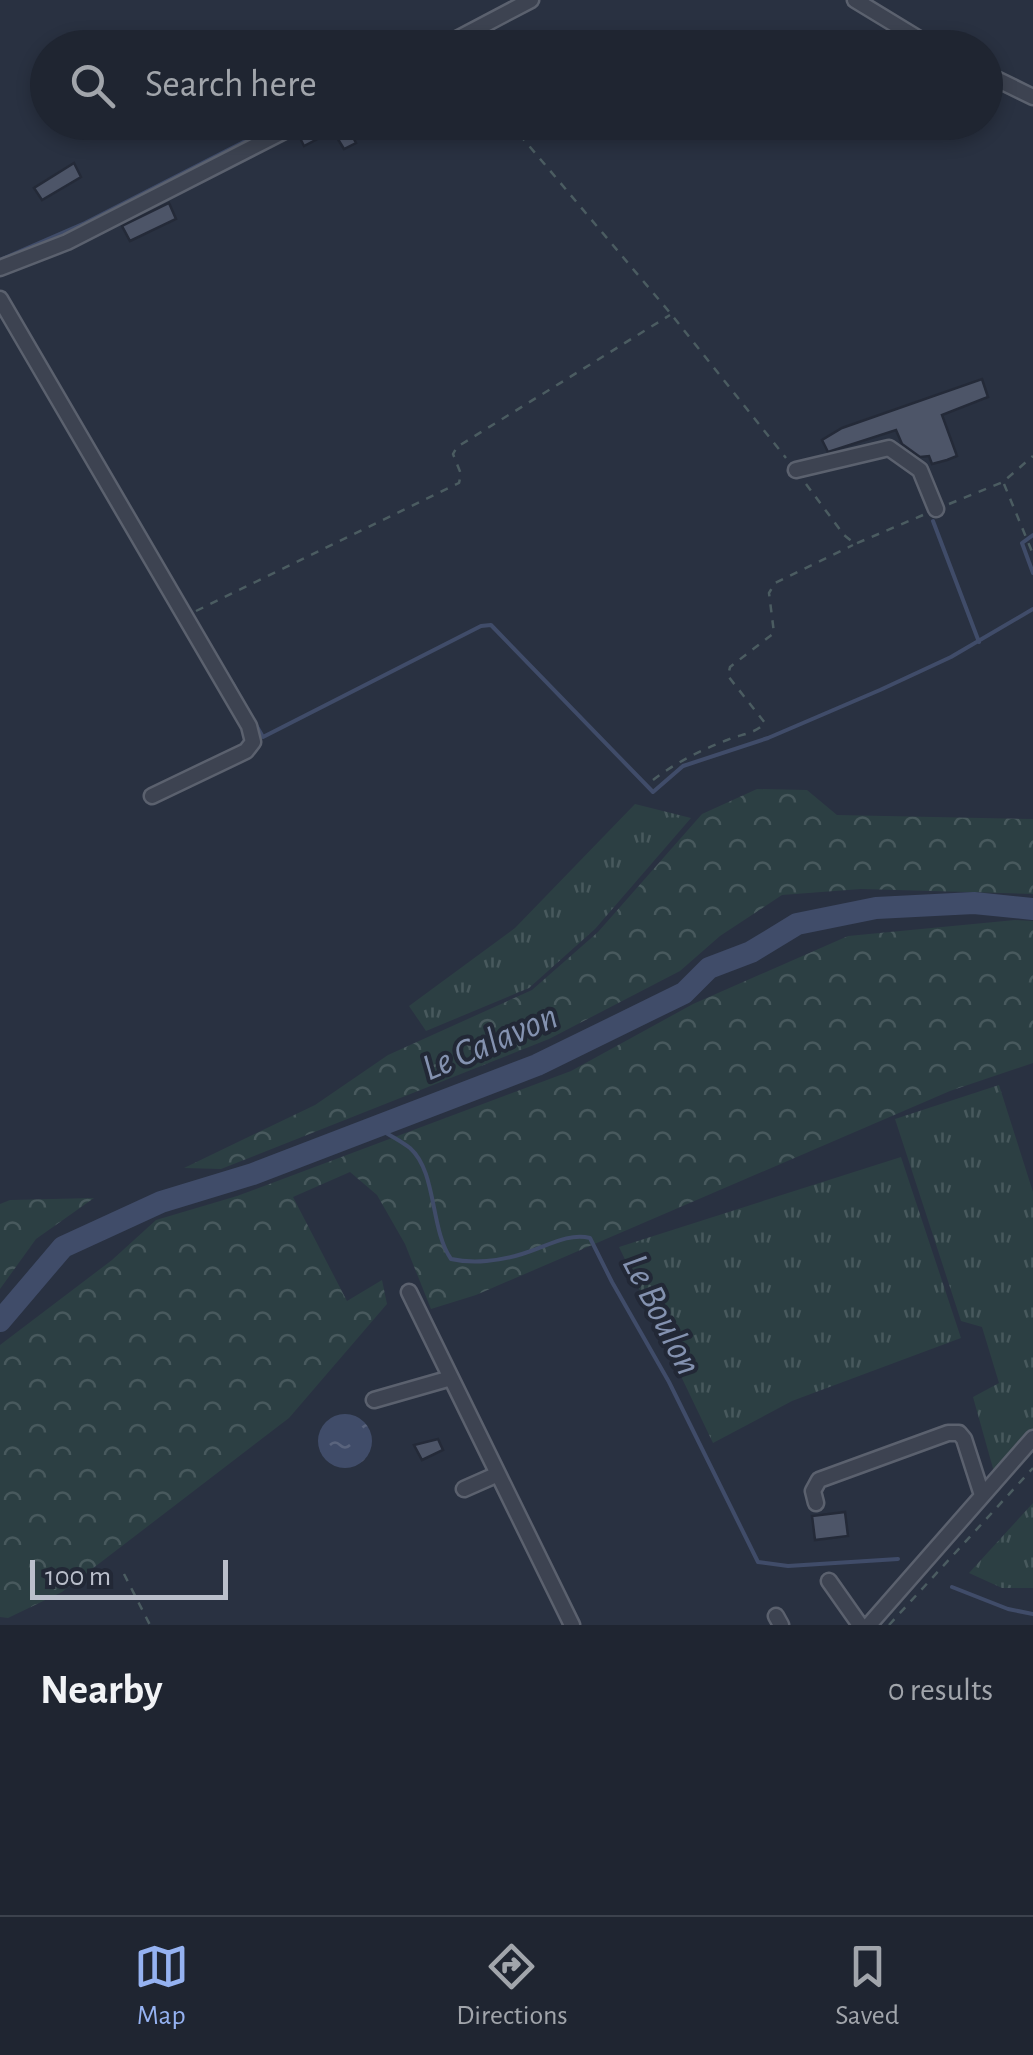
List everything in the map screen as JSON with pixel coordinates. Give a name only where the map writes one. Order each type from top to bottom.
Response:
[{"type":"street","points":[[474,30],[531,0]]},
{"type":"street","points":[[855,0],[904,30]]},
{"type":"street","points":[[1003,82],[1033,96]]},
{"type":"street","points":[[0,268],[67,242],[267,140]]},
{"type":"street","points":[[2,307],[249,726],[253,742],[246,750],[152,796]]},
{"type":"street","points":[[796,470],[888,448],[920,470],[936,509]]},
{"type":"street","points":[[409,1292],[572,1625]]},
{"type":"street","points":[[374,1400],[451,1378]]},
{"type":"street","points":[[816,1502],[813,1491],[819,1480],[948,1433],[959,1433],[964,1438],[982,1495]]},
{"type":"street","points":[[870,1625],[1033,1438]]},
{"type":"street","points":[[464,1489],[498,1474]]},
{"type":"street","points":[[829,1581],[860,1625]]},
{"type":"path","points":[[524,140],[671,314],[854,544]]},
{"type":"path","points":[[187,616],[459,483],[461,474],[453,454],[458,448],[671,314]]},
{"type":"path","points":[[652,780],[672,765],[758,731],[765,724],[728,676],[730,667],[774,634],[769,593],[775,583],[854,544],[1004,482],[1033,456]]},
{"type":"path","points":[[1004,482],[1033,554]]},
{"type":"path","points":[[889,1625],[1033,1468]]},
{"type":"path","points":[[124,1574],[150,1625]]},
{"type":"green space","points":[[757,789],[807,790],[837,815],[1033,819],[1033,894],[861,889],[782,895],[720,936],[680,971],[549,1039],[221,1169],[184,1168],[315,1105],[388,1055],[532,990],[598,932],[702,814]]},
{"type":"green space","points":[[635,804],[691,818],[595,929],[529,988],[426,1031],[409,1006],[515,928]]},
{"type":"green space","points":[[1033,921],[1033,1063],[950,1091],[476,1295],[431,1309],[405,1244],[377,1195],[350,1172],[293,1197],[347,1301],[382,1280],[387,1304],[289,1418],[62,1592],[8,1618],[0,1617],[0,1345],[112,1260],[156,1220],[237,1196],[571,1071],[693,1004],[848,936]]},
{"type":"green space","points":[[999,1085],[1033,1192],[1033,1431],[994,1472],[973,1397],[999,1383],[982,1327],[961,1321],[895,1119]]},
{"type":"green space","points":[[901,1157],[961,1338],[792,1401],[713,1443],[619,1247]]},
{"type":"green space","points":[[94,1198],[36,1239],[0,1289],[0,1204],[10,1200]]},
{"type":"green space","points":[[1033,1503],[1033,1588],[1002,1588],[969,1573]]},
{"type":"water","points":[[345,1414],[364,1422],[372,1441],[364,1460],[345,1468],[326,1460],[318,1441],[326,1422]]},
{"type":"building","points":[[338,140],[354,140],[356,143],[344,149]]},
{"type":"building","points":[[74,163],[81,177],[42,200],[34,188]]},
{"type":"building","points":[[169,203],[176,219],[130,241],[122,226]]},
{"type":"building","points":[[982,379],[988,397],[942,415],[957,456],[947,460],[932,464],[929,456],[920,457],[902,444],[896,430],[828,452],[822,440],[842,428]]},
{"type":"building","points":[[438,1439],[443,1450],[422,1460],[414,1445]]},
{"type":"building","points":[[845,1512],[848,1536],[815,1540],[812,1516]]},
{"type":"waterway","points":[[460,30],[516,0]]},
{"type":"waterway","points":[[0,260],[85,223],[248,140]]},
{"type":"waterway","points":[[933,521],[979,642]]},
{"type":"waterway","points":[[1033,535],[1022,543],[1033,573]]},
{"type":"waterway","points":[[256,725],[263,737],[481,626],[491,625],[653,792],[683,766],[768,738],[880,690],[951,657],[1033,609]]},
{"type":"waterway","points":[[233,684],[241,700]]},
{"type":"waterway","name":"Le Calavon","points":[[0,1321],[63,1247],[161,1202],[253,1174],[537,1065],[684,993],[709,968],[751,952],[797,924],[876,908],[974,903],[1033,909]]},
{"type":"waterway","name":"Le Boulon","points":[[376,1127],[419,1158],[444,1247],[451,1259],[496,1260],[565,1239],[590,1238],[669,1382],[758,1562],[788,1566],[898,1559]]},
{"type":"waterway","name":"Le Boulon","points":[[952,1587],[1008,1609],[1033,1614]]}]
